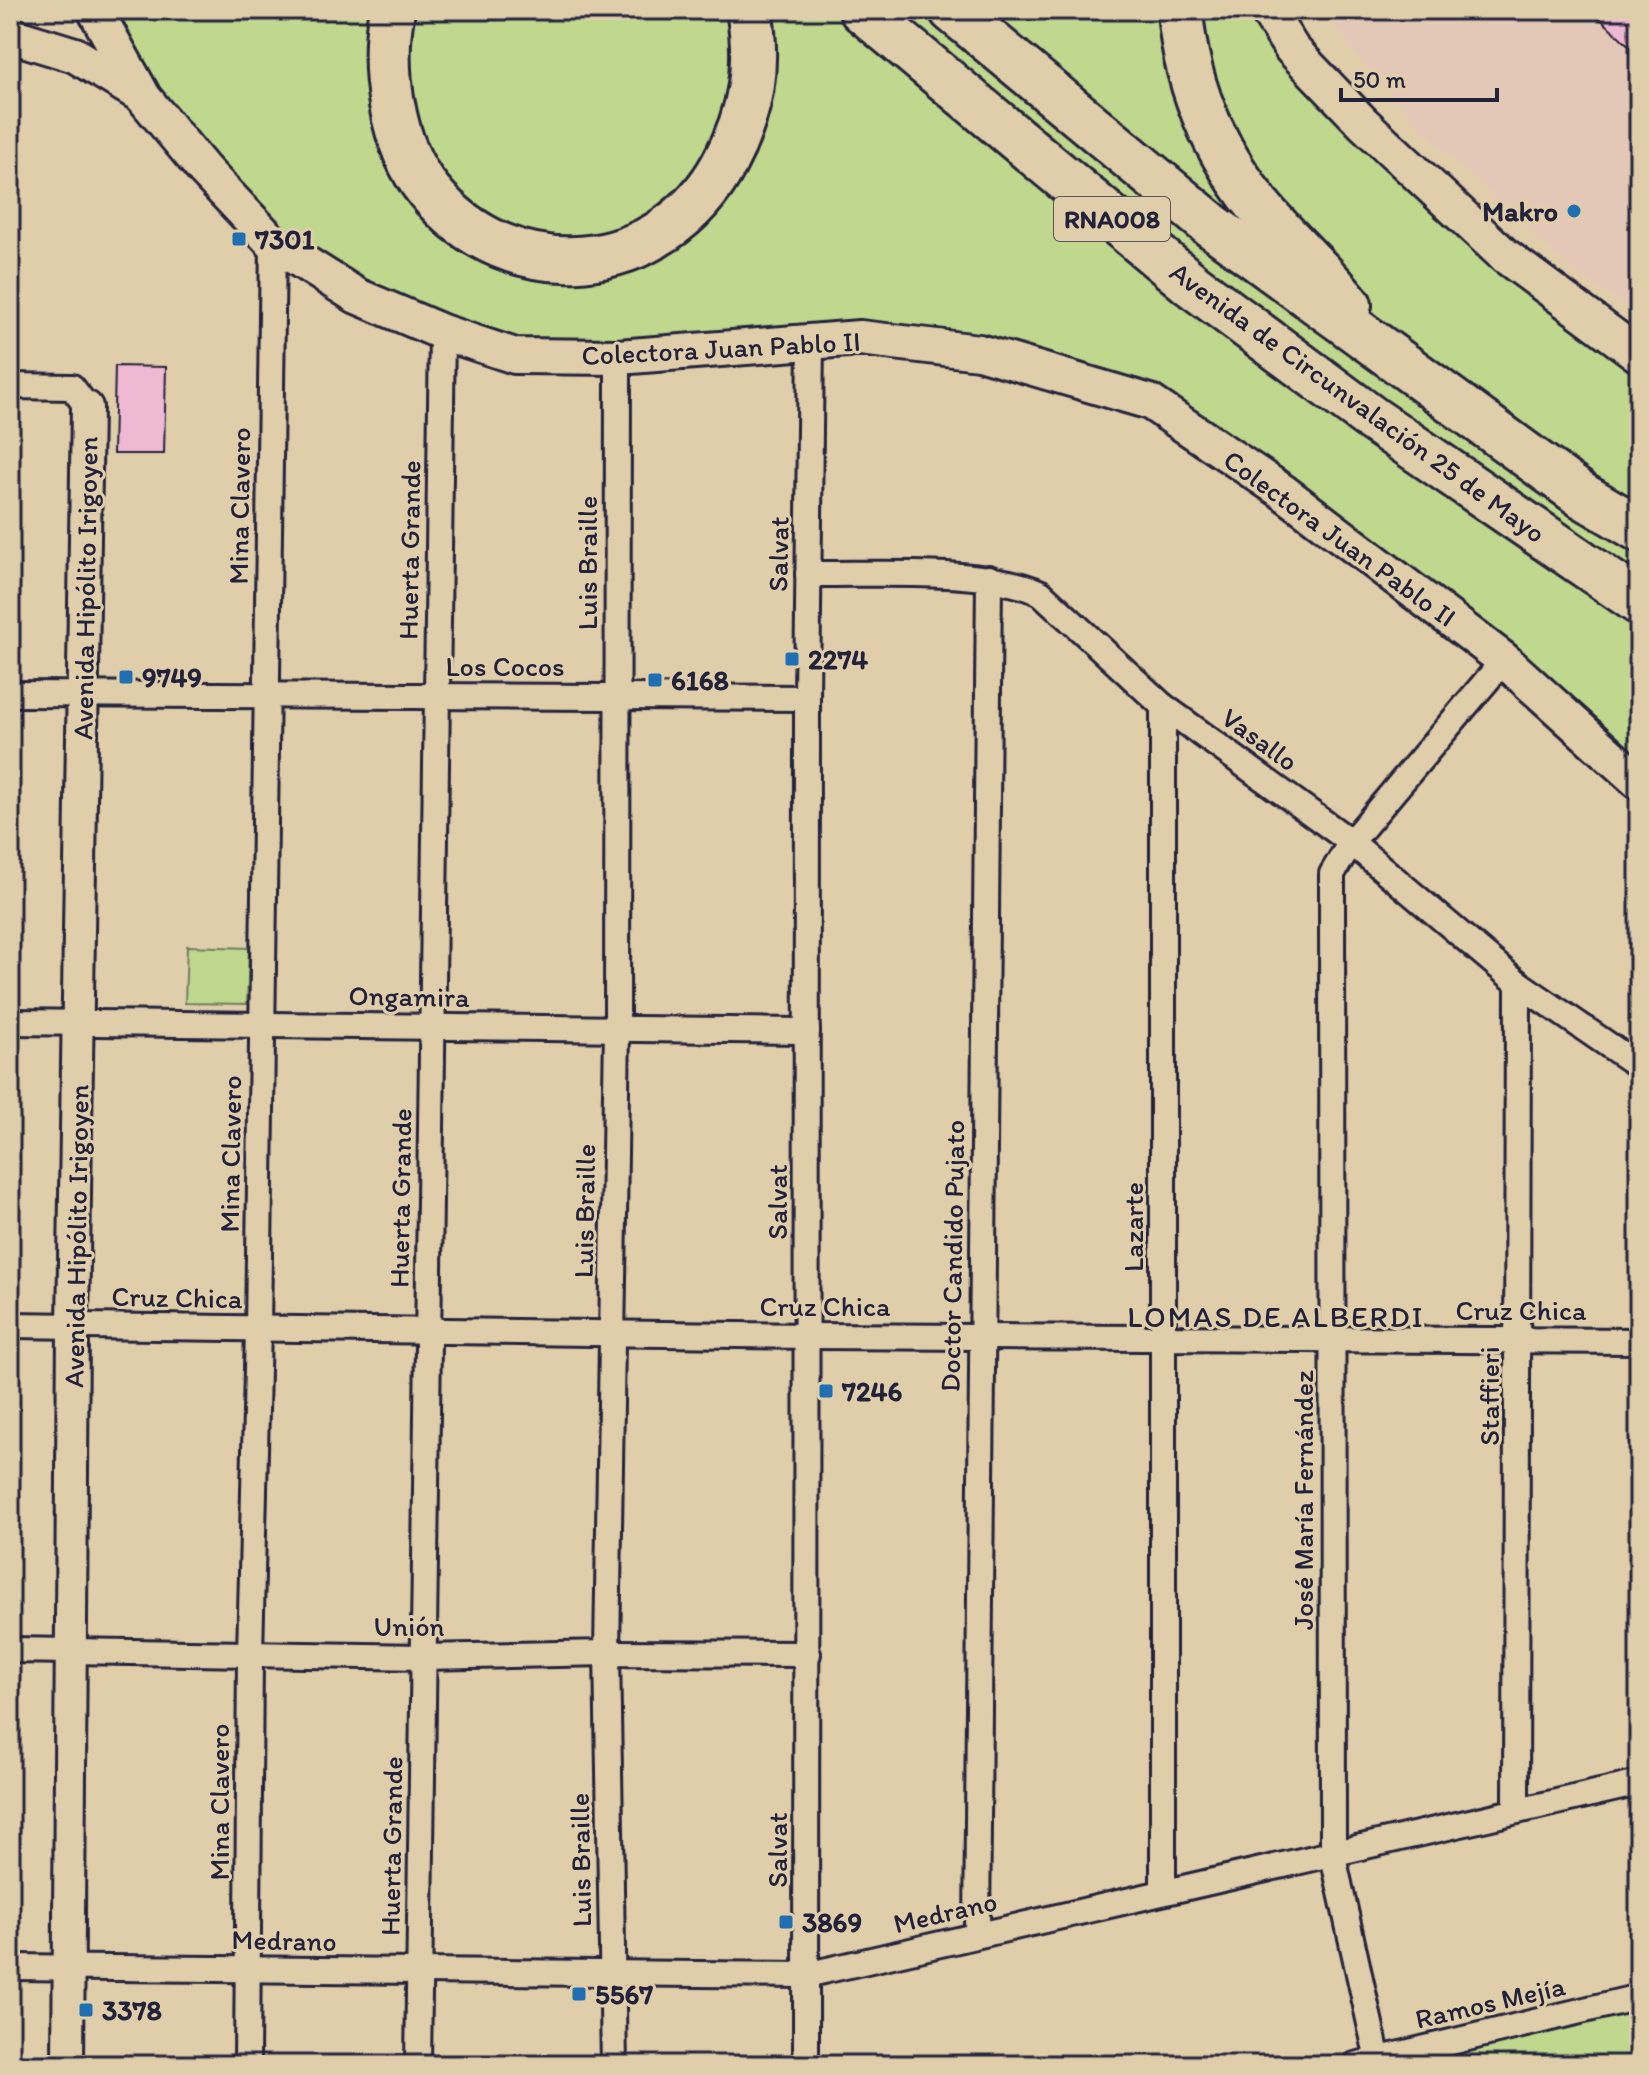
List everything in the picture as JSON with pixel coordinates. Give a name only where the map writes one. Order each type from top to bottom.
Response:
[{"type":"highway","points":[[392,10],[389,68],[394,112],[407,153],[426,189],[458,221],[491,241],[526,254],[562,260],[608,258],[651,241],[684,215],[716,179],[741,132],[754,81],[754,38],[749,10]]},
{"type":"highway","name":"Avenida de Circunvalación 25 de Mayo","points":[[862,10],[1191,284],[1371,418],[1639,602]]},
{"type":"highway","name":"Avenida de Circunvalación 25 de Mayo","points":[[952,10],[1211,225],[1583,496],[1639,529]]},
{"type":"highway","points":[[1180,10],[1183,54],[1201,112],[1234,172],[1276,227],[1323,273],[1396,362]]},
{"type":"highway","points":[[1595,572],[1639,632]]},
{"type":"main road","name":"Colectora Juan Pablo II","points":[[95,10],[144,98],[273,243],[357,296],[442,332],[515,356],[618,357],[860,338],[979,352],[1150,402],[1282,491],[1504,660],[1639,782]]},
{"type":"main road","points":[[1267,10],[1292,49],[1363,123],[1504,255],[1639,355]]},
{"type":"main road","points":[[10,35],[75,55],[144,98]]},
{"type":"street","name":"Mina Clavero","points":[[247,2065],[250,1654],[258,1329],[273,243]]},
{"type":"street","name":"Huerta Grande","points":[[418,2065],[442,332]]},
{"type":"street","name":"Salvat","points":[[806,2065],[807,698],[811,340]]},
{"type":"street","name":"Luis Braille","points":[[614,2065],[607,1653],[617,1029],[618,357]]},
{"type":"street","points":[[10,386],[72,387],[87,407]]},
{"type":"street","name":"Avenida Hipólito Irigoyen","points":[[68,2065],[73,1326],[87,407]]},
{"type":"street","name":"Vasallo","points":[[808,574],[989,578],[1020,583],[1041,593],[1163,706],[1351,842],[1518,983],[1639,1066]]},
{"type":"street","name":"Doctor Candido Pujato","points":[[977,1935],[989,578]]},
{"type":"street","name":"José María Fernández","points":[[1367,2062],[1333,1856],[1332,874],[1351,842],[1504,660]]},
{"type":"street","name":"Los Cocos","points":[[10,694],[807,698]]},
{"type":"street","name":"Lazarte","points":[[1163,706],[1163,1892]]},
{"type":"street","name":"Staffieri","points":[[1516,1810],[1518,983]]},
{"type":"street","name":"Ongamira","points":[[10,1022],[807,1031]]},
{"type":"street","name":"Cruz Chica","points":[[10,1325],[807,1336],[1639,1341]]},
{"type":"street","name":"Unión","points":[[10,1650],[424,1657],[607,1653],[808,1654]]},
{"type":"street","name":"Medrano","points":[[10,1967],[806,1975],[1333,1856],[1639,1783]]},
{"type":"street","name":"Ramos Mejía","points":[[1367,2062],[1639,1997]]},
{"type":"shaded area","name":"Makro","points":[[1324,10],[1639,10],[1639,316],[1577,274],[1441,149],[1357,57]]},
{"type":"green space","points":[[95,10],[1267,10],[1292,49],[1639,355],[1639,782],[1150,402],[979,352],[515,356],[273,243]]},
{"type":"green space","points":[[187,946],[249,948],[247,1004],[185,1003]]},
{"type":"green space","points":[[1639,1997],[1639,2065],[1355,2065]]},
{"type":"building","points":[[1591,10],[1639,10],[1639,55]]},
{"type":"building","points":[[115,366],[166,367],[164,454],[113,454]]},
{"type":"place","name":"Makro","points":[[1574,211]]},
{"type":"place","name":"7301","points":[[239,239]]},
{"type":"place","name":"2274","points":[[792,659]]},
{"type":"place","name":"9749","points":[[126,677]]},
{"type":"place","name":"6168","points":[[655,680]]},
{"type":"place","name":"7246","points":[[826,1391]]},
{"type":"place","name":"3869","points":[[786,1922]]},
{"type":"place","name":"5567","points":[[579,1994]]},
{"type":"place","name":"3378","points":[[86,2010]]},
{"type":"district","name":"LOMAS DE ALBERDI","points":[[1276,1317]]}]
